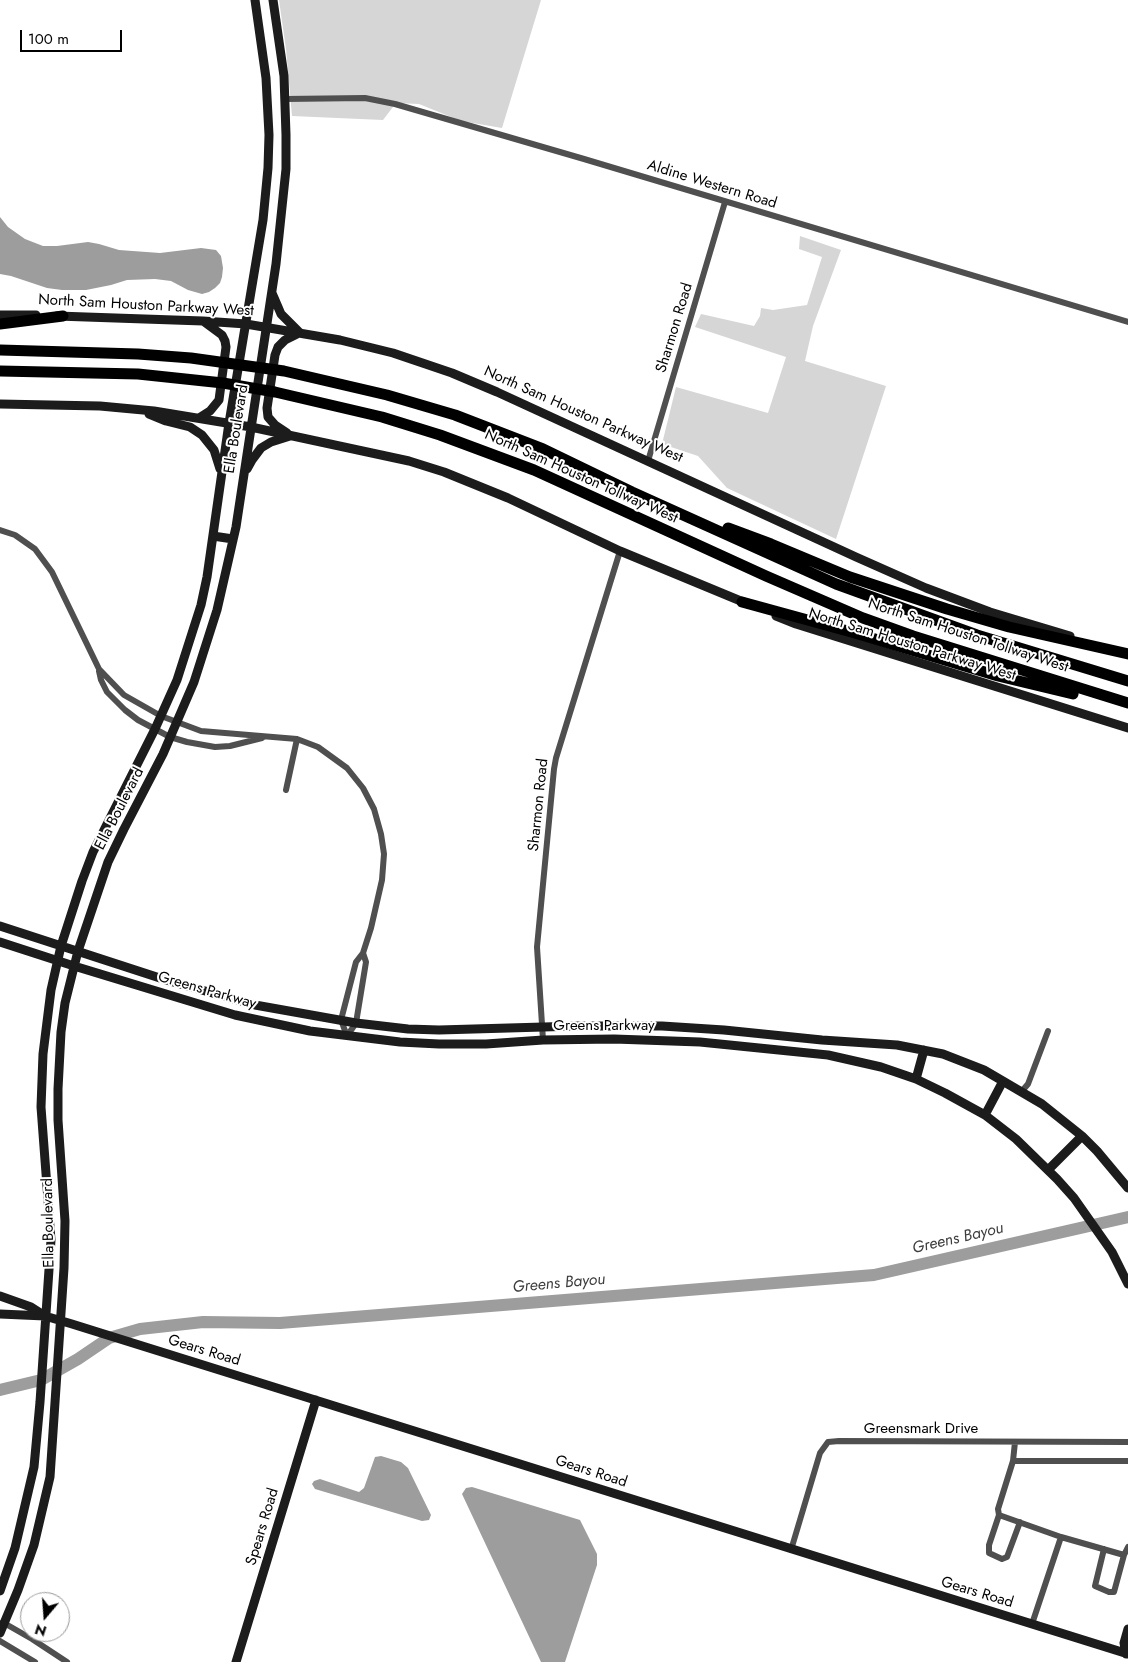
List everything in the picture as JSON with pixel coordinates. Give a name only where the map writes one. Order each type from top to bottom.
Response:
[{"type":"highway","points":[[0,324],[63,316]]},
{"type":"highway","points":[[0,350],[138,354],[191,358],[284,371],[387,395],[500,432],[543,449],[632,492],[771,544],[850,577],[946,609],[1009,627],[1128,654]]},
{"type":"highway","name":"North Sam Houston Tollway West","points":[[0,372],[138,374],[188,379],[275,392],[382,417],[440,435],[534,470],[757,572],[863,618],[912,636],[1128,705]]},
{"type":"highway","name":"North Sam Houston Tollway West","points":[[632,492],[836,584],[977,635],[1128,681]]},
{"type":"highway","points":[[742,602],[855,633],[998,676],[1128,705]]},
{"type":"main road","name":"Ella Boulevard","points":[[0,1591],[15,1548],[34,1467],[40,1402],[51,1240],[41,1107],[43,1054],[51,990],[57,960],[82,881],[93,852],[155,729],[177,680],[201,604],[207,577],[228,423],[266,198],[268,100],[255,0]]},
{"type":"main road","name":"Ella Boulevard","points":[[0,1633],[2,1623],[18,1590],[31,1554],[50,1477],[65,1240],[58,1120],[59,1056],[65,1005],[78,951],[99,886],[124,829],[163,754],[194,682],[217,610],[233,539],[278,254],[286,169],[285,99],[273,0]]},
{"type":"main road","points":[[268,100],[285,99]]},
{"type":"main road","points":[[272,291],[276,306],[281,314],[300,333],[285,340],[278,347],[275,355],[267,408],[268,417],[292,436]]},
{"type":"main road","name":"North Sam Houston Parkway West","points":[[0,315],[246,324],[340,340],[392,353],[452,373],[648,461],[856,558],[926,588],[990,612],[1128,654]]},
{"type":"main road","points":[[199,418],[216,406],[219,400],[226,347],[222,335],[202,321]]},
{"type":"main road","name":"North Sam Houston Parkway West","points":[[0,404],[100,406],[199,418],[384,455],[444,472],[508,498],[620,552],[796,624],[1128,728]]},
{"type":"main road","points":[[137,410],[166,421],[190,427],[202,435],[214,450],[222,474]]},
{"type":"main road","points":[[241,488],[252,460],[261,448],[271,442],[292,436]]},
{"type":"main road","points":[[213,536],[233,539]]},
{"type":"main road","points":[[201,604],[217,610]]},
{"type":"main road","points":[[108,822],[124,829]]},
{"type":"main road","name":"Greens Parkway","points":[[0,926],[166,980],[255,1005],[408,1029],[662,1026],[897,1045],[924,1050],[951,1057],[984,1070],[1042,1104],[1082,1136],[1128,1187]]},
{"type":"main road","name":"Greens Parkway","points":[[0,942],[235,1015],[274,1024],[348,1036],[439,1044],[486,1044],[543,1040],[662,1040],[828,1054],[881,1068],[916,1079],[945,1093],[984,1115],[1016,1139],[1074,1198],[1108,1247],[1128,1284]]},
{"type":"main road","points":[[163,993],[166,980]]},
{"type":"main road","points":[[439,1030],[439,1044]]},
{"type":"main road","points":[[916,1079],[924,1050]]},
{"type":"main road","points":[[43,1054],[59,1056]]},
{"type":"main road","points":[[984,1115],[1003,1081]]},
{"type":"main road","points":[[1048,1170],[1082,1136]]},
{"type":"main road","points":[[43,1149],[60,1147]]},
{"type":"main road","points":[[51,1240],[65,1240]]},
{"type":"main road","name":"Gears Road","points":[[0,1296],[31,1306],[45,1316]]},
{"type":"main road","name":"Gears Road","points":[[0,1314],[45,1316],[151,1348],[1127,1655]]},
{"type":"main road","name":"Spears Road","points":[[236,1662],[316,1400]]},
{"type":"main road","points":[[1127,1655],[1124,1643],[1128,1629]]},
{"type":"street","name":"Aldine Western Road","points":[[285,99],[365,98],[395,104],[522,140],[1128,322]]},
{"type":"street","name":"Sharmon Road","points":[[648,461],[725,202]]},
{"type":"street","points":[[0,530],[15,535],[35,549],[52,572],[99,669],[101,680],[116,701],[138,720],[187,742],[215,747],[230,746],[265,738]]},
{"type":"street","name":"Sharmon Road","points":[[543,1040],[537,947],[556,758],[620,552]]},
{"type":"street","points":[[99,669],[124,695],[177,723],[213,733],[297,739],[318,747],[347,768],[363,788],[374,809],[384,854],[382,880],[372,928],[364,953],[356,962],[341,1020],[348,1036]]},
{"type":"street","points":[[286,790],[297,739]]},
{"type":"street","points":[[348,1036],[356,1022],[366,962],[364,953]]},
{"type":"street","points":[[1022,1091],[1028,1084],[1048,1032]]},
{"type":"street","name":"Greensmark Drive","points":[[791,1550],[820,1453],[828,1442],[1128,1442]]},
{"type":"street","points":[[1015,1442],[989,1553],[1002,1558],[1007,1557],[1020,1522]]},
{"type":"street","points":[[1012,1461],[1128,1461]]},
{"type":"street","points":[[998,1515],[1061,1537],[1124,1555]]},
{"type":"street","points":[[1032,1624],[1061,1537]]},
{"type":"street","points":[[1104,1549],[1095,1586],[1109,1592],[1114,1592],[1128,1547]]},
{"type":"street","points":[[2,1623],[32,1639],[66,1662]]},
{"type":"street","points":[[0,1641],[35,1662]]},
{"type":"shaded area","points":[[279,0],[541,0],[502,128],[461,121],[419,104],[396,103],[383,120],[292,116]]},
{"type":"shaded area","points":[[0,217],[8,227],[25,239],[43,246],[88,242],[119,250],[160,253],[201,248],[216,250],[221,256],[222,277],[220,283],[215,288],[202,294],[188,290],[171,281],[155,279],[127,280],[86,290],[47,288],[0,274]]},
{"type":"shaded area","points":[[800,236],[841,250],[813,326],[805,361],[886,386],[836,539],[727,488],[698,456],[662,444],[676,387],[768,413],[786,357],[695,327],[701,314],[754,326],[760,316],[761,308],[773,310],[807,305],[822,257],[799,249]]},
{"type":"shaded area","points":[[381,1456],[401,1462],[408,1468],[431,1515],[429,1520],[422,1521],[315,1489],[312,1484],[320,1479],[359,1492],[364,1488],[375,1457]]},
{"type":"shaded area","points":[[472,1487],[580,1520],[597,1554],[597,1565],[565,1662],[541,1662],[462,1494],[466,1488]]},
{"type":"waterway","name":"Greens Bayou","points":[[0,1390],[41,1380],[78,1359],[109,1338],[140,1329],[203,1322],[280,1323],[874,1275],[1128,1217]]}]
